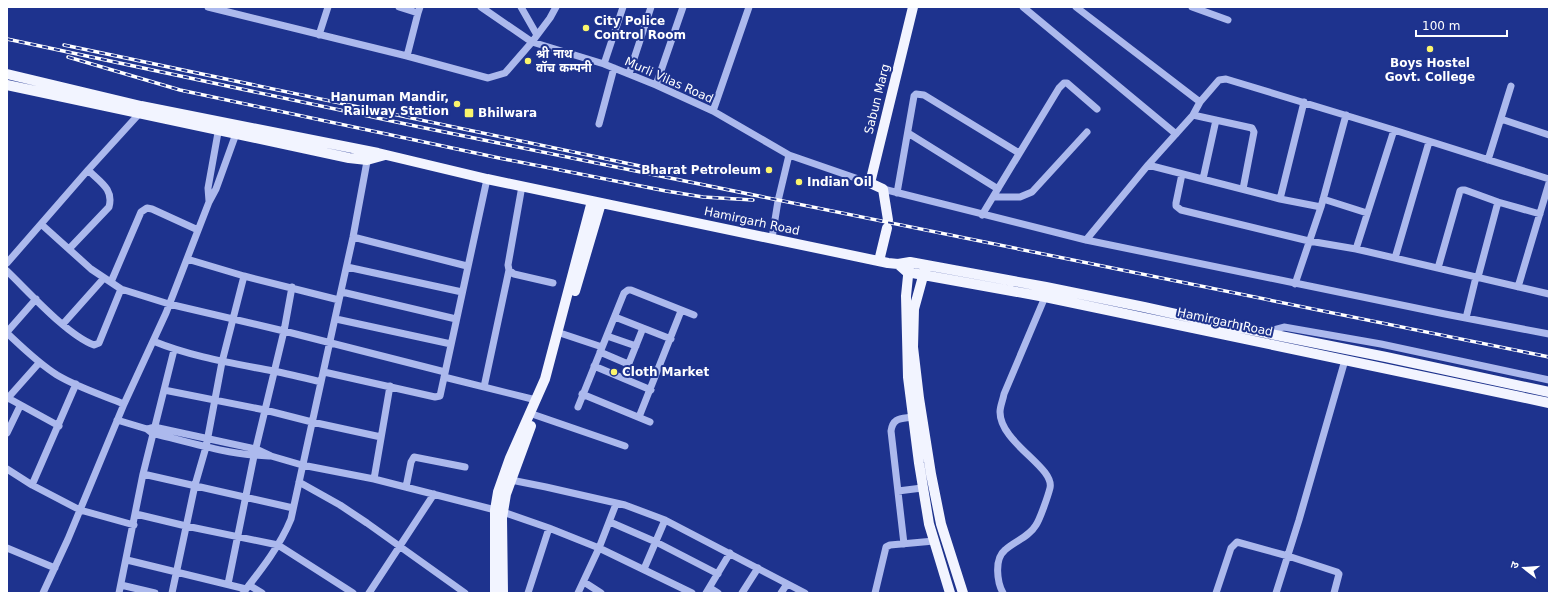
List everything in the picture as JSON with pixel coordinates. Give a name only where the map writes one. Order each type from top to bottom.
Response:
[{"type":"main road","name":"Sabun Marg","points":[[870,183],[911,8]]},
{"type":"main road","points":[[7,74],[349,158],[368,156]]},
{"type":"main road","points":[[7,86],[139,114],[219,126]]},
{"type":"main road","name":"Hamirgarh Road","points":[[368,156],[385,155],[487,180],[898,264],[1045,297],[1266,338],[1425,365],[1549,392]]},
{"type":"main road","points":[[870,183],[883,189],[888,224],[879,261]]},
{"type":"main road","points":[[495,593],[499,511],[548,380],[563,334],[597,202]]},
{"type":"main road","points":[[503,593],[498,492],[510,458],[545,379],[597,202]]},
{"type":"main road","points":[[909,267],[906,332],[908,377],[913,417],[922,488],[934,541],[950,593]]},
{"type":"main road","points":[[925,270],[914,309],[913,347],[919,398],[931,474],[941,524],[962,593]]},
{"type":"main road","name":"Hamirgarh Road","points":[[925,270],[1046,287],[1266,338],[1345,360],[1549,403]]},
{"type":"street","points":[[208,7],[407,56],[488,78],[505,73],[532,42],[556,7]]},
{"type":"street","points":[[319,35],[328,7]]},
{"type":"street","points":[[399,7],[419,10],[407,56]]},
{"type":"street","name":"Murli Vilas Road","points":[[481,7],[532,42],[604,64],[656,85],[713,112],[789,155],[870,183]]},
{"type":"street","points":[[521,7],[537,35]]},
{"type":"street","points":[[604,64],[623,7]]},
{"type":"street","points":[[629,74],[651,7]]},
{"type":"street","points":[[656,85],[683,7]]},
{"type":"street","points":[[713,112],[749,7]]},
{"type":"street","points":[[1023,7],[1176,134]]},
{"type":"street","points":[[1076,7],[1200,102]]},
{"type":"street","points":[[1192,7],[1228,20]]},
{"type":"street","points":[[599,124],[614,68]]},
{"type":"street","points":[[1086,240],[1148,165],[1193,115],[1200,102],[1219,80],[1228,78],[1549,179]]},
{"type":"street","points":[[982,214],[1058,88],[1064,83],[1067,83],[1097,109]]},
{"type":"street","points":[[1488,160],[1511,86]]},
{"type":"street","points":[[897,193],[914,96],[916,94],[924,95],[1019,153]]},
{"type":"street","points":[[1280,199],[1304,102]]},
{"type":"street","points":[[7,263],[139,114]]},
{"type":"street","points":[[1193,115],[1248,126],[1254,132],[1243,189]]},
{"type":"street","points":[[1295,284],[1323,199],[1346,115]]},
{"type":"street","points":[[1501,119],[1549,135]]},
{"type":"street","points":[[1203,179],[1216,120]]},
{"type":"street","points":[[209,202],[208,188],[219,126]]},
{"type":"street","points":[[43,593],[188,259],[238,130]]},
{"type":"street","points":[[1356,249],[1394,130]]},
{"type":"street","points":[[993,197],[1020,197],[1032,192],[1087,132]]},
{"type":"street","points":[[908,133],[998,189]]},
{"type":"street","points":[[1395,258],[1429,142]]},
{"type":"street","points":[[772,238],[778,201],[789,155]]},
{"type":"street","points":[[246,589],[278,544],[291,519],[342,292],[368,156]]},
{"type":"street","points":[[1148,165],[1280,199],[1320,207]]},
{"type":"street","points":[[69,249],[109,207],[111,199],[110,192],[88,170]]},
{"type":"street","points":[[1182,174],[1176,203],[1176,206],[1181,210],[1549,294]]},
{"type":"street","points":[[324,372],[435,397],[440,396],[487,180]]},
{"type":"street","points":[[1518,286],[1549,183]]},
{"type":"street","points":[[522,186],[508,265],[514,274],[553,283]]},
{"type":"street","points":[[883,189],[1086,240],[1295,284],[1549,334]]},
{"type":"street","points":[[1438,268],[1460,191],[1465,190],[1498,202],[1540,214]]},
{"type":"street","points":[[1323,199],[1367,213]]},
{"type":"street","points":[[1466,318],[1498,202]]},
{"type":"street","points":[[63,324],[107,280],[141,212],[147,208],[152,209],[198,230]]},
{"type":"street","points":[[41,224],[91,269],[121,289],[169,304],[330,343],[484,387],[536,400]]},
{"type":"street","points":[[353,237],[468,266]]},
{"type":"street","points":[[188,259],[244,276],[339,300]]},
{"type":"street","points":[[347,267],[462,292]]},
{"type":"street","points":[[484,387],[510,270]]},
{"type":"street","points":[[7,271],[63,324],[87,342],[94,345],[99,343],[121,289]]},
{"type":"street","points":[[172,593],[195,485],[208,438],[222,362],[244,276]]},
{"type":"street","points":[[228,584],[236,537],[284,331],[292,287]]},
{"type":"street","points":[[578,406],[624,293],[631,290],[694,315]]},
{"type":"street","points":[[342,292],[456,318]]},
{"type":"street","points":[[1003,593],[1000,587],[998,571],[1002,554],[1005,550],[1026,536],[1036,525],[1050,487],[1050,480],[1044,471],[1008,434],[1001,422],[1000,411],[1004,394],[1045,297]]},
{"type":"street","points":[[36,299],[7,333],[39,362],[57,375],[124,404]]},
{"type":"street","points":[[639,417],[651,390],[681,311]]},
{"type":"street","points":[[615,317],[671,339]]},
{"type":"street","points":[[336,319],[451,344]]},
{"type":"street","points":[[1266,338],[1274,328],[1284,327],[1381,344],[1549,380]]},
{"type":"street","points":[[623,378],[644,328]]},
{"type":"street","points":[[563,334],[601,350],[628,364]]},
{"type":"street","points":[[607,336],[636,346]]},
{"type":"street","points":[[153,341],[174,350],[222,362],[275,371],[321,382]]},
{"type":"street","points":[[119,593],[127,560],[151,430],[164,390],[174,350]]},
{"type":"street","points":[[1276,593],[1345,360]]},
{"type":"street","points":[[39,362],[7,399],[59,426]]},
{"type":"street","points":[[594,366],[651,390]]},
{"type":"street","points":[[32,485],[76,384]]},
{"type":"street","points":[[374,479],[390,386]]},
{"type":"street","points":[[164,390],[266,410],[381,437]]},
{"type":"street","points":[[582,394],[650,422]]},
{"type":"street","points":[[7,433],[20,406]]},
{"type":"street","points":[[535,415],[625,446]]},
{"type":"street","points":[[904,544],[891,431],[892,423],[895,421],[913,417]]},
{"type":"street","points":[[117,420],[206,447],[255,452]]},
{"type":"street","points":[[151,430],[208,438],[302,465],[374,479],[499,511],[549,528],[599,548],[692,593]]},
{"type":"street","points":[[406,487],[411,462],[414,457],[465,467]]},
{"type":"street","points":[[7,469],[32,485],[80,510],[134,524]]},
{"type":"street","points":[[143,474],[293,508]]},
{"type":"street","points":[[511,480],[625,506],[666,520],[805,593]]},
{"type":"street","points":[[299,482],[340,505],[367,523],[465,593]]},
{"type":"street","points":[[898,491],[922,488]]},
{"type":"street","points":[[369,593],[434,494]]},
{"type":"street","points":[[578,593],[599,548],[616,504]]},
{"type":"street","points":[[136,514],[236,537],[278,544],[353,593]]},
{"type":"street","points":[[644,569],[666,520]]},
{"type":"street","points":[[610,522],[656,542],[718,574]]},
{"type":"street","points":[[528,593],[549,528]]},
{"type":"street","points":[[875,593],[886,547],[890,545],[934,541]]},
{"type":"street","points":[[1216,593],[1231,548],[1237,542],[1288,556],[1337,572],[1339,574],[1334,593]]},
{"type":"street","points":[[7,548],[55,568]]},
{"type":"street","points":[[718,593],[708,590],[730,553]]},
{"type":"street","points":[[127,560],[262,593]]},
{"type":"street","points":[[742,593],[758,568]]},
{"type":"street","points":[[584,582],[601,593]]},
{"type":"street","points":[[781,593],[787,584]]},
{"type":"street","points":[[121,585],[155,593]]},
{"type":"railway","points":[[7,39],[415,126],[1549,357]]},
{"type":"railway","points":[[64,45],[678,174]]},
{"type":"railway","points":[[68,57],[180,90],[499,158],[666,191],[703,197],[753,200]]},
{"type":"place","name":"City Police Control Room","points":[[586,28]]},
{"type":"place","name":"Boys Hostel Govt. College","points":[[1430,49]]},
{"type":"place","name":"श्री नाथ वॉच कम्पनी","points":[[528,61]]},
{"type":"place","name":"Hanuman Mandir, Railway Station","points":[[457,104]]},
{"type":"place","name":"Bhilwara","points":[[469,113]]},
{"type":"place","name":"Bharat Petroleum","points":[[769,170]]},
{"type":"place","name":"Indian Oil","points":[[799,182]]},
{"type":"place","name":"Cloth Market","points":[[614,372]]}]
